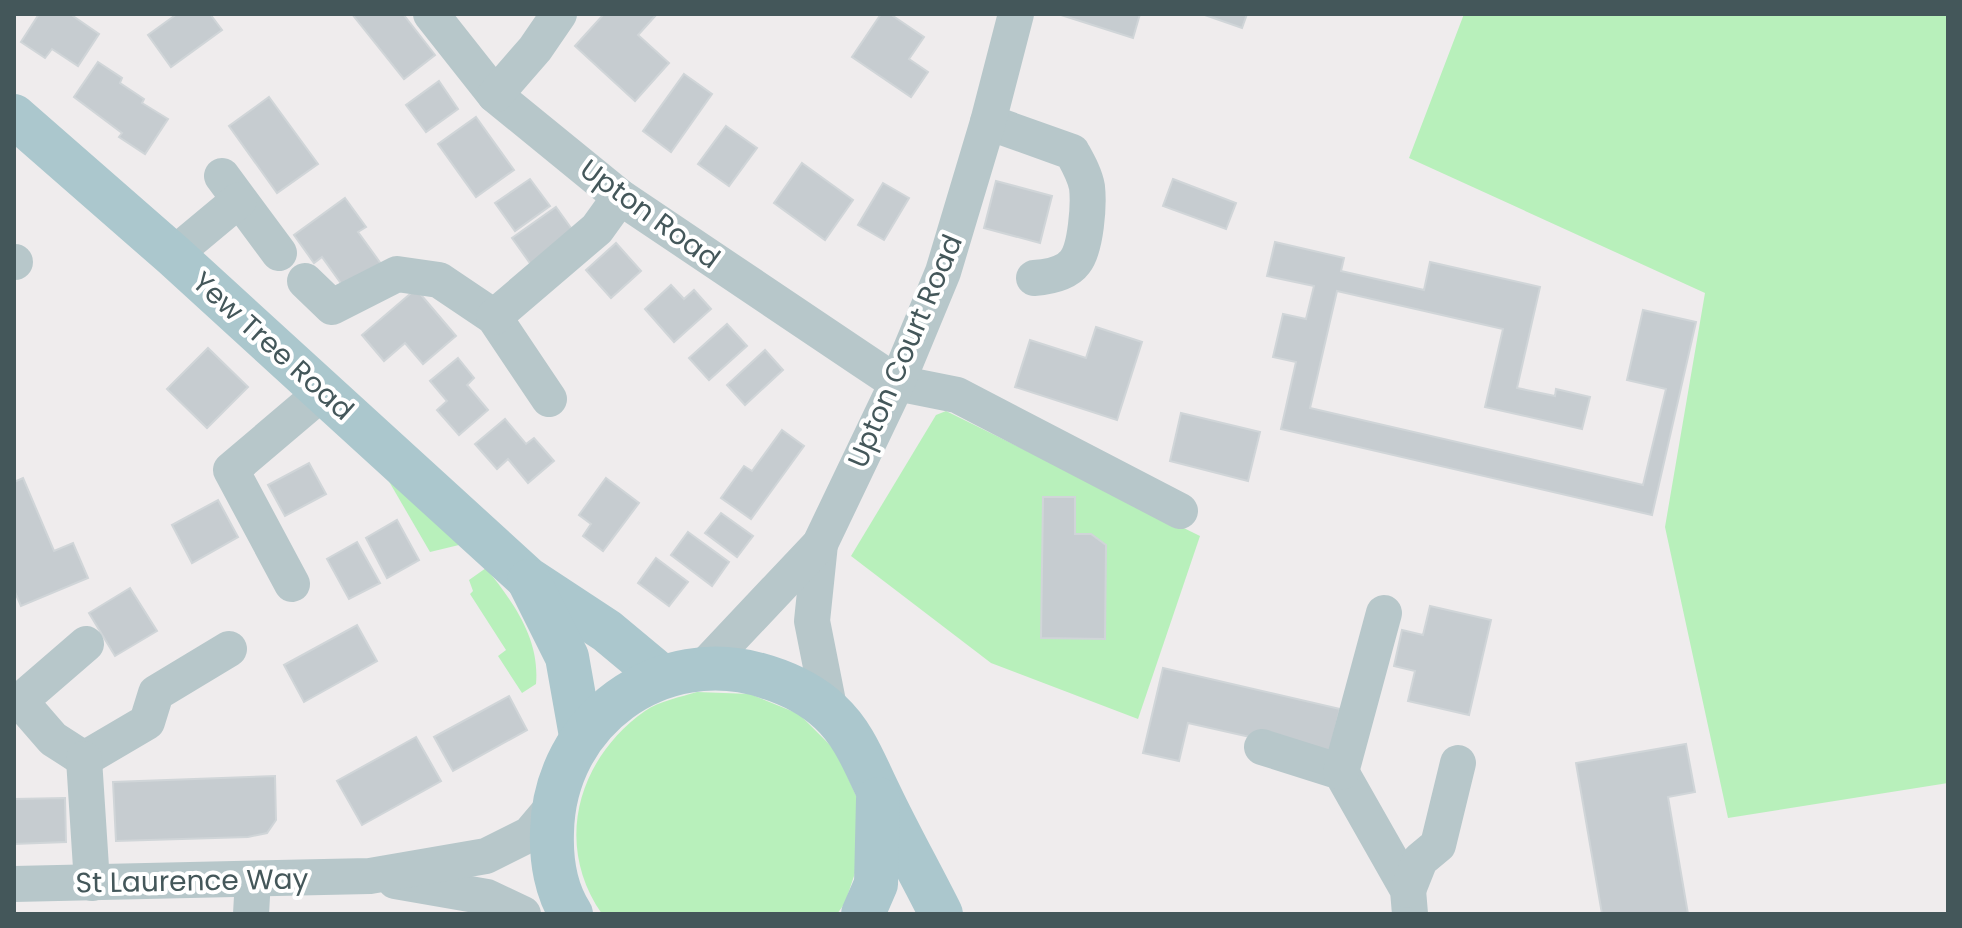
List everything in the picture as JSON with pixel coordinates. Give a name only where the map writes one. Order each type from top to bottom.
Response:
[{"type":"main road","name":"Yew Tree Road","points":[[17,125],[173,255],[528,579],[607,631],[661,676]]},
{"type":"main road","name":"Yew Tree Road","points":[[528,579],[567,657],[581,736]]},
{"type":"main road","points":[[571,914],[564,903],[551,856],[552,808],[563,770],[581,736],[617,700],[661,676],[703,668],[746,670],[791,685],[830,712],[860,749],[941,914]]},
{"type":"main road","points":[[863,914],[876,884],[879,793]]},
{"type":"street","name":"Upton Road","points":[[431,14],[495,95],[620,197],[897,383]]},
{"type":"street","points":[[495,95],[535,49],[559,14]]},
{"type":"street","name":"Upton Court Road","points":[[703,668],[820,544],[897,383],[943,272],[988,122],[1016,14]]},
{"type":"street","points":[[988,122],[1072,152],[1087,186],[1085,234],[1076,262],[1064,270],[1034,278]]},
{"type":"street","points":[[173,255],[231,188],[279,253]]},
{"type":"street","points":[[494,317],[597,229],[620,197]]},
{"type":"street","points":[[305,281],[332,307],[397,274],[439,280],[494,317],[549,399]]},
{"type":"street","points":[[897,383],[957,395],[1180,511]]},
{"type":"street","points":[[292,584],[231,470],[324,391]]},
{"type":"street","name":"Upton Court Road","points":[[820,544],[812,621],[830,712]]},
{"type":"street","points":[[1384,613],[1341,772],[1409,902]]},
{"type":"street","points":[[84,759],[53,739],[20,701],[86,644]]},
{"type":"street","points":[[84,759],[147,722],[156,693],[229,649]]},
{"type":"street","points":[[1262,747],[1341,772]]},
{"type":"street","points":[[84,759],[92,883]]},
{"type":"street","points":[[1409,902],[1420,860],[1438,845],[1458,763]]},
{"type":"street","name":"St Laurence Way","points":[[14,884],[92,883],[252,897],[486,856],[530,834],[552,808]]},
{"type":"street","name":"St Laurence Way","points":[[370,876],[487,897],[523,914]]},
{"type":"green space","points":[[1464,14],[1948,14],[1948,783],[1728,818],[1665,527],[1705,293],[1409,158]]},
{"type":"green space","points":[[946,411],[1200,536],[1138,719],[991,663],[851,556],[936,415]]},
{"type":"green space","points":[[387,478],[459,545],[430,552]]},
{"type":"green space","points":[[486,568],[515,608],[534,651],[536,684],[522,693],[498,656],[506,650],[470,594],[473,591],[469,580]]},
{"type":"green space","points":[[697,692],[750,694],[799,714],[836,751],[858,800],[862,852],[845,903],[837,914],[602,914],[587,887],[579,859],[576,831],[580,804],[589,777],[622,730],[645,711]]},
{"type":"building","points":[[39,14],[70,14],[99,34],[78,66],[52,49],[45,58],[21,42]]},
{"type":"building","points":[[177,14],[210,14],[222,30],[171,67],[148,35]]},
{"type":"building","points":[[352,14],[403,14],[435,55],[404,79]]},
{"type":"building","points":[[604,14],[657,14],[638,35],[669,63],[635,101],[575,46]]},
{"type":"building","points":[[881,14],[890,14],[924,37],[909,59],[928,72],[911,97],[852,57]]},
{"type":"building","points":[[1058,14],[1140,14],[1133,38]]},
{"type":"building","points":[[1202,14],[1247,14],[1242,28]]},
{"type":"building","points":[[98,62],[122,78],[120,83],[144,99],[142,103],[168,119],[145,154],[119,137],[122,133],[74,97]]},
{"type":"building","points":[[684,74],[712,94],[671,152],[643,131]]},
{"type":"building","points":[[439,81],[458,109],[426,132],[406,105]]},
{"type":"building","points":[[269,97],[318,164],[277,193],[229,126]]},
{"type":"building","points":[[476,117],[514,170],[476,197],[438,144]]},
{"type":"building","points":[[726,126],[757,148],[729,186],[698,164]]},
{"type":"building","points":[[802,163],[853,200],[825,240],[774,203]]},
{"type":"building","points":[[530,179],[550,206],[515,231],[495,203]]},
{"type":"building","points":[[1173,179],[1236,203],[1226,229],[1163,206]]},
{"type":"building","points":[[996,181],[1052,196],[1040,243],[984,228]]},
{"type":"building","points":[[883,183],[909,198],[884,240],[858,225]]},
{"type":"building","points":[[345,198],[366,227],[358,232],[384,268],[348,293],[322,257],[314,263],[294,235]]},
{"type":"building","points":[[556,207],[576,235],[532,266],[512,238]]},
{"type":"building","points":[[1275,242],[1344,258],[1341,271],[1424,290],[1430,262],[1540,287],[1517,388],[1555,396],[1556,389],[1590,397],[1582,429],[1485,407],[1503,329],[1337,291],[1310,408],[1643,485],[1666,389],[1627,380],[1643,310],[1696,322],[1652,515],[1281,429],[1296,362],[1273,357],[1283,314],[1306,319],[1314,286],[1267,276]]},
{"type":"building","points":[[616,243],[641,271],[611,298],[586,270]]},
{"type":"building","points":[[671,285],[684,299],[694,290],[711,309],[674,342],[645,309]]},
{"type":"building","points":[[416,289],[456,336],[423,364],[405,343],[384,361],[362,335]]},
{"type":"building","points":[[727,324],[747,346],[709,380],[689,358]]},
{"type":"building","points":[[1096,327],[1142,342],[1117,420],[1015,387],[1030,340],[1086,358]]},
{"type":"building","points":[[208,348],[248,387],[207,428],[167,389]]},
{"type":"building","points":[[765,350],[783,370],[745,405],[727,385]]},
{"type":"building","points":[[458,358],[474,378],[467,385],[488,410],[459,435],[437,410],[447,401],[430,381]]},
{"type":"building","points":[[1181,413],[1260,432],[1248,481],[1170,461]]},
{"type":"building","points":[[505,419],[526,444],[534,438],[554,461],[528,483],[508,459],[497,469],[475,444]]},
{"type":"building","points":[[782,430],[804,446],[751,519],[721,498],[744,466],[752,471]]},
{"type":"building","points":[[309,463],[326,494],[285,516],[268,485]]},
{"type":"building","points":[[23,478],[54,551],[73,543],[88,578],[21,606],[14,590],[14,482]]},
{"type":"building","points":[[606,478],[639,503],[603,551],[583,536],[591,524],[579,515]]},
{"type":"building","points":[[1043,497],[1075,497],[1075,534],[1091,534],[1106,545],[1105,639],[1041,638]]},
{"type":"building","points":[[218,500],[238,537],[192,563],[172,525]]},
{"type":"building","points":[[721,513],[753,536],[737,557],[705,533]]},
{"type":"building","points":[[397,520],[419,560],[387,578],[366,538]]},
{"type":"building","points":[[688,532],[729,562],[712,586],[671,555]]},
{"type":"building","points":[[357,542],[380,583],[349,599],[327,559]]},
{"type":"building","points":[[656,558],[688,582],[669,606],[638,583]]},
{"type":"building","points":[[130,588],[157,631],[115,656],[89,613]]},
{"type":"building","points":[[1430,606],[1491,620],[1469,715],[1408,701],[1415,671],[1394,666],[1402,630],[1423,635]]},
{"type":"building","points":[[357,625],[377,661],[304,702],[284,665]]},
{"type":"building","points":[[1163,668],[1340,709],[1329,755],[1188,723],[1179,761],[1143,753]]},
{"type":"building","points":[[509,696],[527,730],[453,771],[434,737]]},
{"type":"building","points":[[416,737],[441,781],[362,825],[337,781]]},
{"type":"building","points":[[1686,744],[1695,792],[1668,797],[1688,914],[1602,914],[1576,763]]},
{"type":"building","points":[[275,776],[276,820],[267,833],[248,837],[116,841],[113,782]]},
{"type":"building","points":[[65,798],[66,842],[14,844],[14,799]]}]
